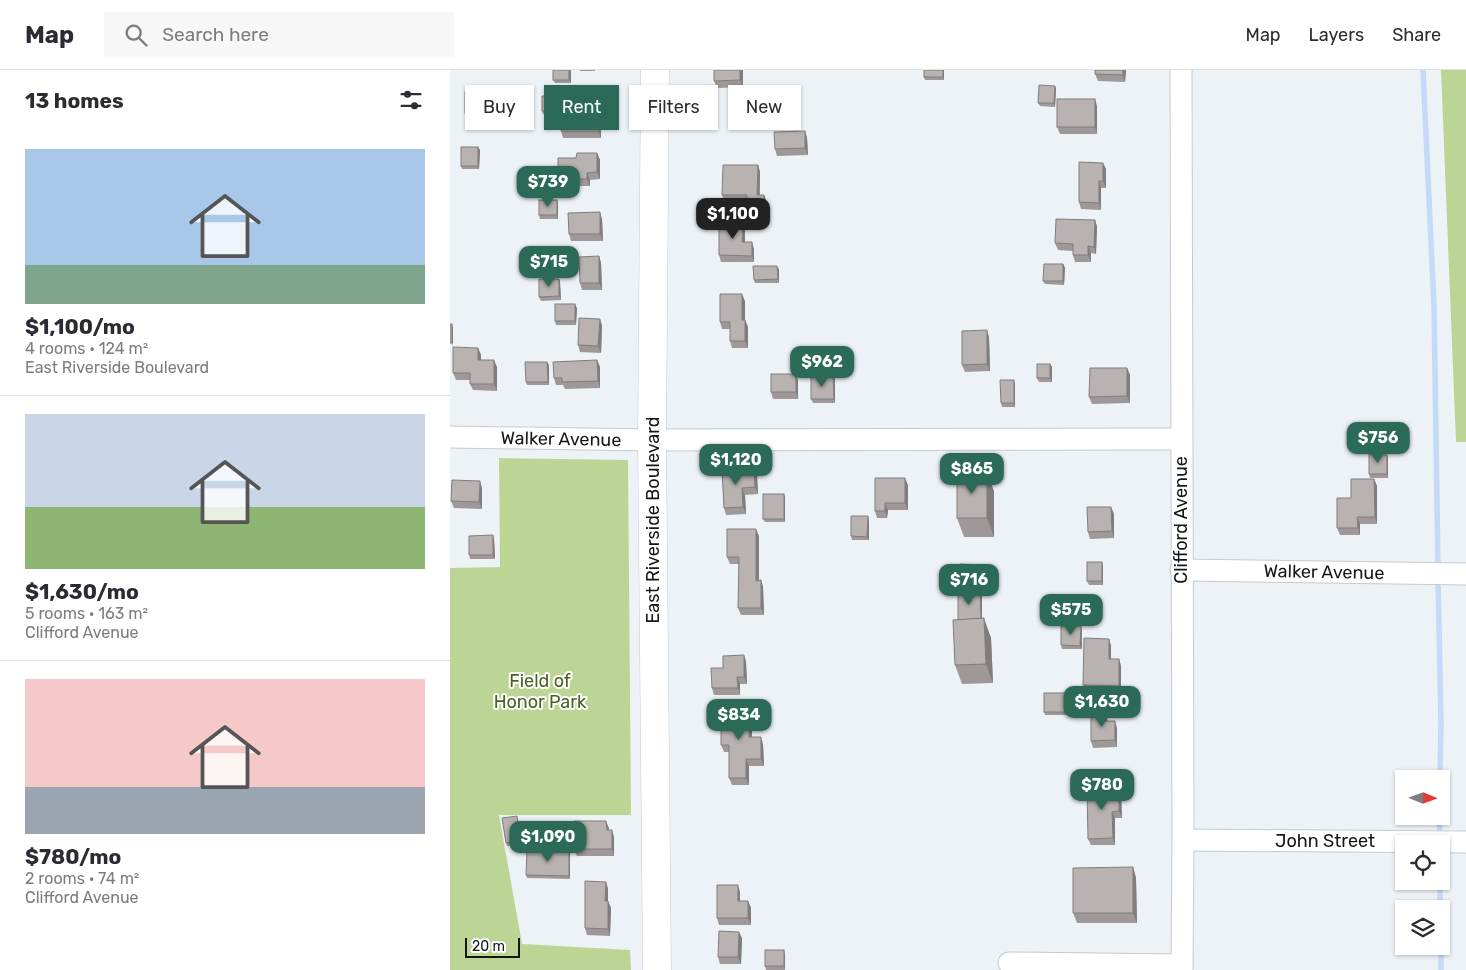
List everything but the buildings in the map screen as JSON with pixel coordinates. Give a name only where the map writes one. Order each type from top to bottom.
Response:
[{"type":"main road","name":"East Riverside Boulevard","points":[[655,70],[652,440],[657,970]]},
{"type":"street","name":"Clifford Avenue","points":[[1181,70],[1182,967]]},
{"type":"street","name":"Walker Avenue","points":[[450,437],[652,440],[1181,439]]},
{"type":"street","name":"Walker Avenue","points":[[1181,570],[1466,574]]},
{"type":"street","name":"John Street","points":[[1183,840],[1466,842]]},
{"type":"street","points":[[1009,964],[1182,967]]},
{"type":"green space","points":[[1441,70],[1466,70],[1466,442],[1456,442]]},
{"type":"green space","name":"Field of Honor Park","points":[[499,458],[628,460],[631,815],[499,815],[522,944],[630,950],[631,970],[450,970],[450,568],[500,567]]},
{"type":"waterway","points":[[1423,70],[1434,306],[1438,569]]},
{"type":"waterway","points":[[1438,578],[1440,770]]},
{"type":"waterway","points":[[1439,825],[1440,835]]},
{"type":"waterway","points":[[1440,890],[1440,900]]},
{"type":"waterway","points":[[1441,955],[1441,970]]}]
